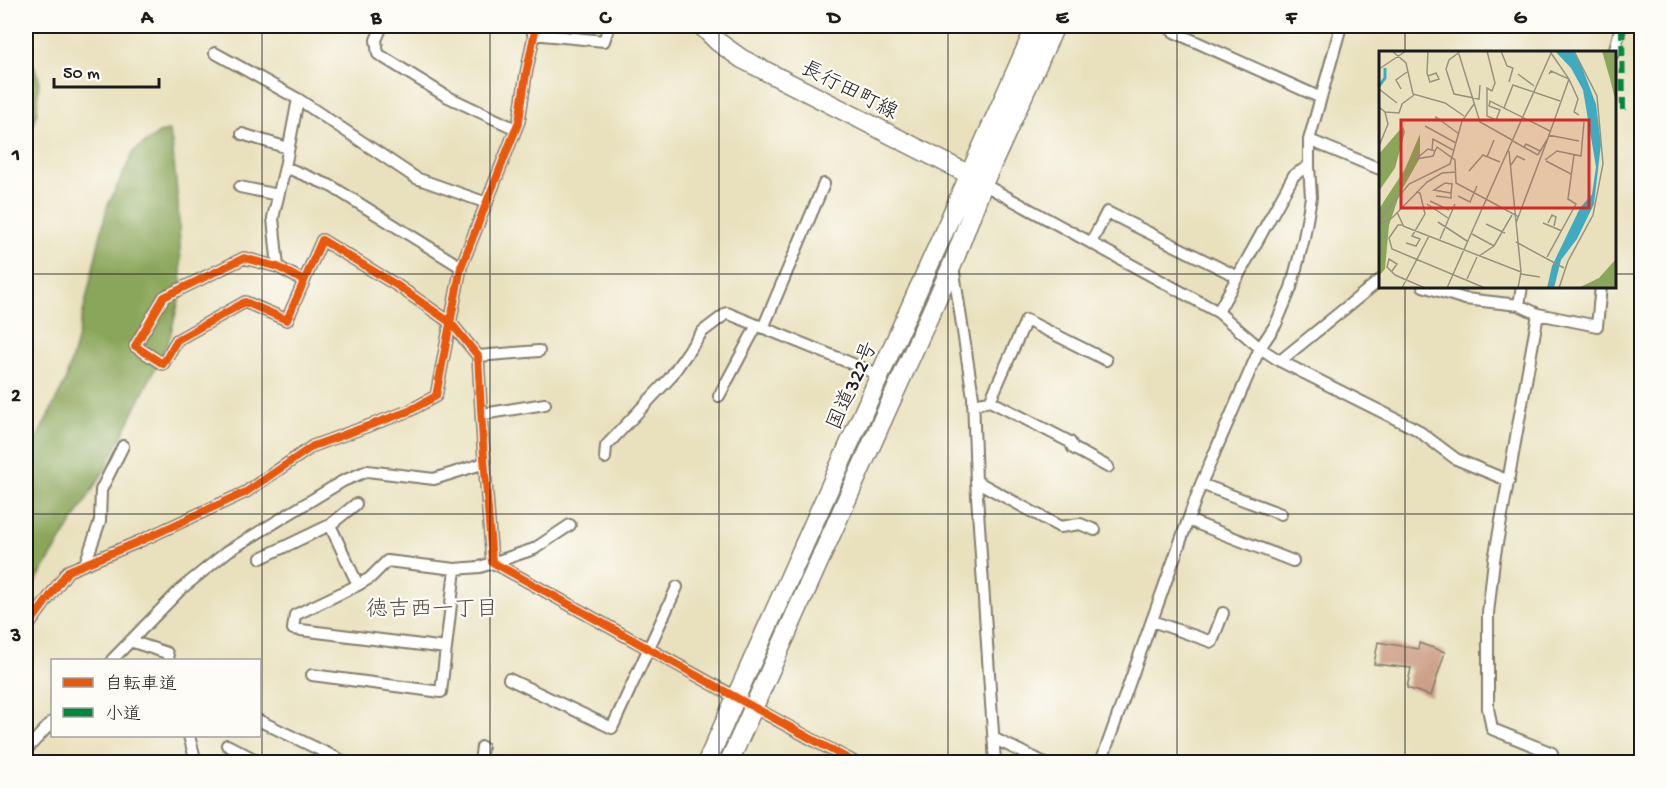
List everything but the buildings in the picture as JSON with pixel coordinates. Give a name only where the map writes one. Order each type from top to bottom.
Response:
[{"type":"main road","name":"長行田町線","points":[[702,26],[718,42],[742,59],[976,179]]},
{"type":"main road","name":"国道322号","points":[[729,762],[953,263],[976,179],[1007,94],[1036,26]]},
{"type":"main road","name":"国道322号","points":[[707,762],[880,375],[976,179],[1055,26]]},
{"type":"street","points":[[382,26],[376,40],[378,54],[446,96],[516,129]]},
{"type":"street","points":[[26,628],[68,571],[138,542],[246,492],[313,446],[409,411],[436,396],[461,267],[519,122],[535,30],[604,41],[609,26]]},
{"type":"street","points":[[1166,26],[1174,32],[1319,97]]},
{"type":"street","points":[[1101,762],[1201,484],[1260,348],[1276,324],[1294,278],[1311,197],[1309,140],[1319,97],[1341,26]]},
{"type":"street","points":[[1615,51],[1621,26]]},
{"type":"street","points":[[214,54],[298,99],[416,178],[487,203]]},
{"type":"street","points":[[278,267],[273,218],[298,99]]},
{"type":"street","points":[[242,134],[288,148]]},
{"type":"street","points":[[1309,140],[1379,169]]},
{"type":"street","points":[[1218,312],[1294,175],[1309,166]]},
{"type":"street","points":[[285,167],[330,186],[461,267]]},
{"type":"street","points":[[976,179],[1218,312],[1260,348],[1280,361],[1416,429],[1456,459],[1509,481]]},
{"type":"street","points":[[719,396],[760,326],[824,184]]},
{"type":"street","points":[[240,187],[278,195]]},
{"type":"street","points":[[1091,243],[1107,212],[1238,277]]},
{"type":"street","points":[[304,281],[278,267],[244,258],[164,297],[135,346],[162,364],[177,340],[244,302],[287,320],[322,240],[398,286],[451,323],[478,356],[492,562]]},
{"type":"street","points":[[953,263],[973,404],[995,762]]},
{"type":"street","points":[[1280,361],[1379,281]]},
{"type":"street","points":[[1430,288],[1465,299],[1519,305],[1538,314],[1597,326],[1601,288]]},
{"type":"street","points":[[1519,305],[1522,288]]},
{"type":"street","points":[[605,458],[606,446],[669,380],[702,332],[727,313],[880,375]]},
{"type":"street","points":[[1538,314],[1494,560],[1488,613],[1488,708],[1492,729],[1552,753],[1547,762]]},
{"type":"street","points":[[990,401],[1026,320],[1106,360]]},
{"type":"street","points":[[478,356],[539,351]]},
{"type":"street","points":[[973,404],[990,401],[1070,442],[1073,448],[1108,466]]},
{"type":"street","points":[[483,414],[545,404]]},
{"type":"street","points":[[85,564],[100,521],[101,490],[123,446]]},
{"type":"street","points":[[113,659],[181,589],[228,551],[343,481],[367,471],[434,479],[485,463]]},
{"type":"street","points":[[976,481],[1060,527],[1080,524],[1095,530]]},
{"type":"street","points":[[1201,484],[1281,514]]},
{"type":"street","points":[[261,558],[330,525],[356,504]]},
{"type":"street","points":[[1188,520],[1293,561]]},
{"type":"street","points":[[330,525],[358,585]]},
{"type":"street","points":[[446,648],[292,629],[295,615],[370,578],[387,561],[455,569],[480,567],[534,549],[570,525]]},
{"type":"street","points":[[492,562],[854,762]]},
{"type":"street","points":[[312,675],[441,692],[455,569]]},
{"type":"street","points":[[509,679],[612,728],[677,587]]},
{"type":"street","points":[[1152,621],[1212,642],[1223,613]]},
{"type":"street","points":[[130,641],[167,653],[169,659]]},
{"type":"street","points":[[261,721],[345,762]]},
{"type":"street","points":[[26,750],[51,723]]},
{"type":"street","points":[[190,737],[196,762]]},
{"type":"street","points":[[994,739],[1043,762]]},
{"type":"street","points":[[227,745],[260,762]]},
{"type":"street","points":[[480,762],[482,747]]},
{"type":"green space","points":[[26,57],[31,60],[39,79],[37,111],[26,150]]},
{"type":"green space","points":[[169,131],[178,202],[182,289],[169,340],[106,468],[26,597],[26,457],[65,382],[76,344],[107,207],[134,151],[159,133]]},
{"type":"marked path","points":[[1622,26],[1623,112]]},
{"type":"cycle path","points":[[26,629],[68,571],[138,542],[246,492],[313,446],[409,411],[436,396],[461,267],[519,121],[536,26]]},
{"type":"cycle path","points":[[304,281],[278,267],[244,258],[164,297],[135,346],[163,364],[177,340],[245,302],[287,320],[322,240],[398,286],[451,323],[478,356],[492,562],[854,762]]},
{"type":"district","name":"徳吉西一丁目","points":[[432,607]]}]
